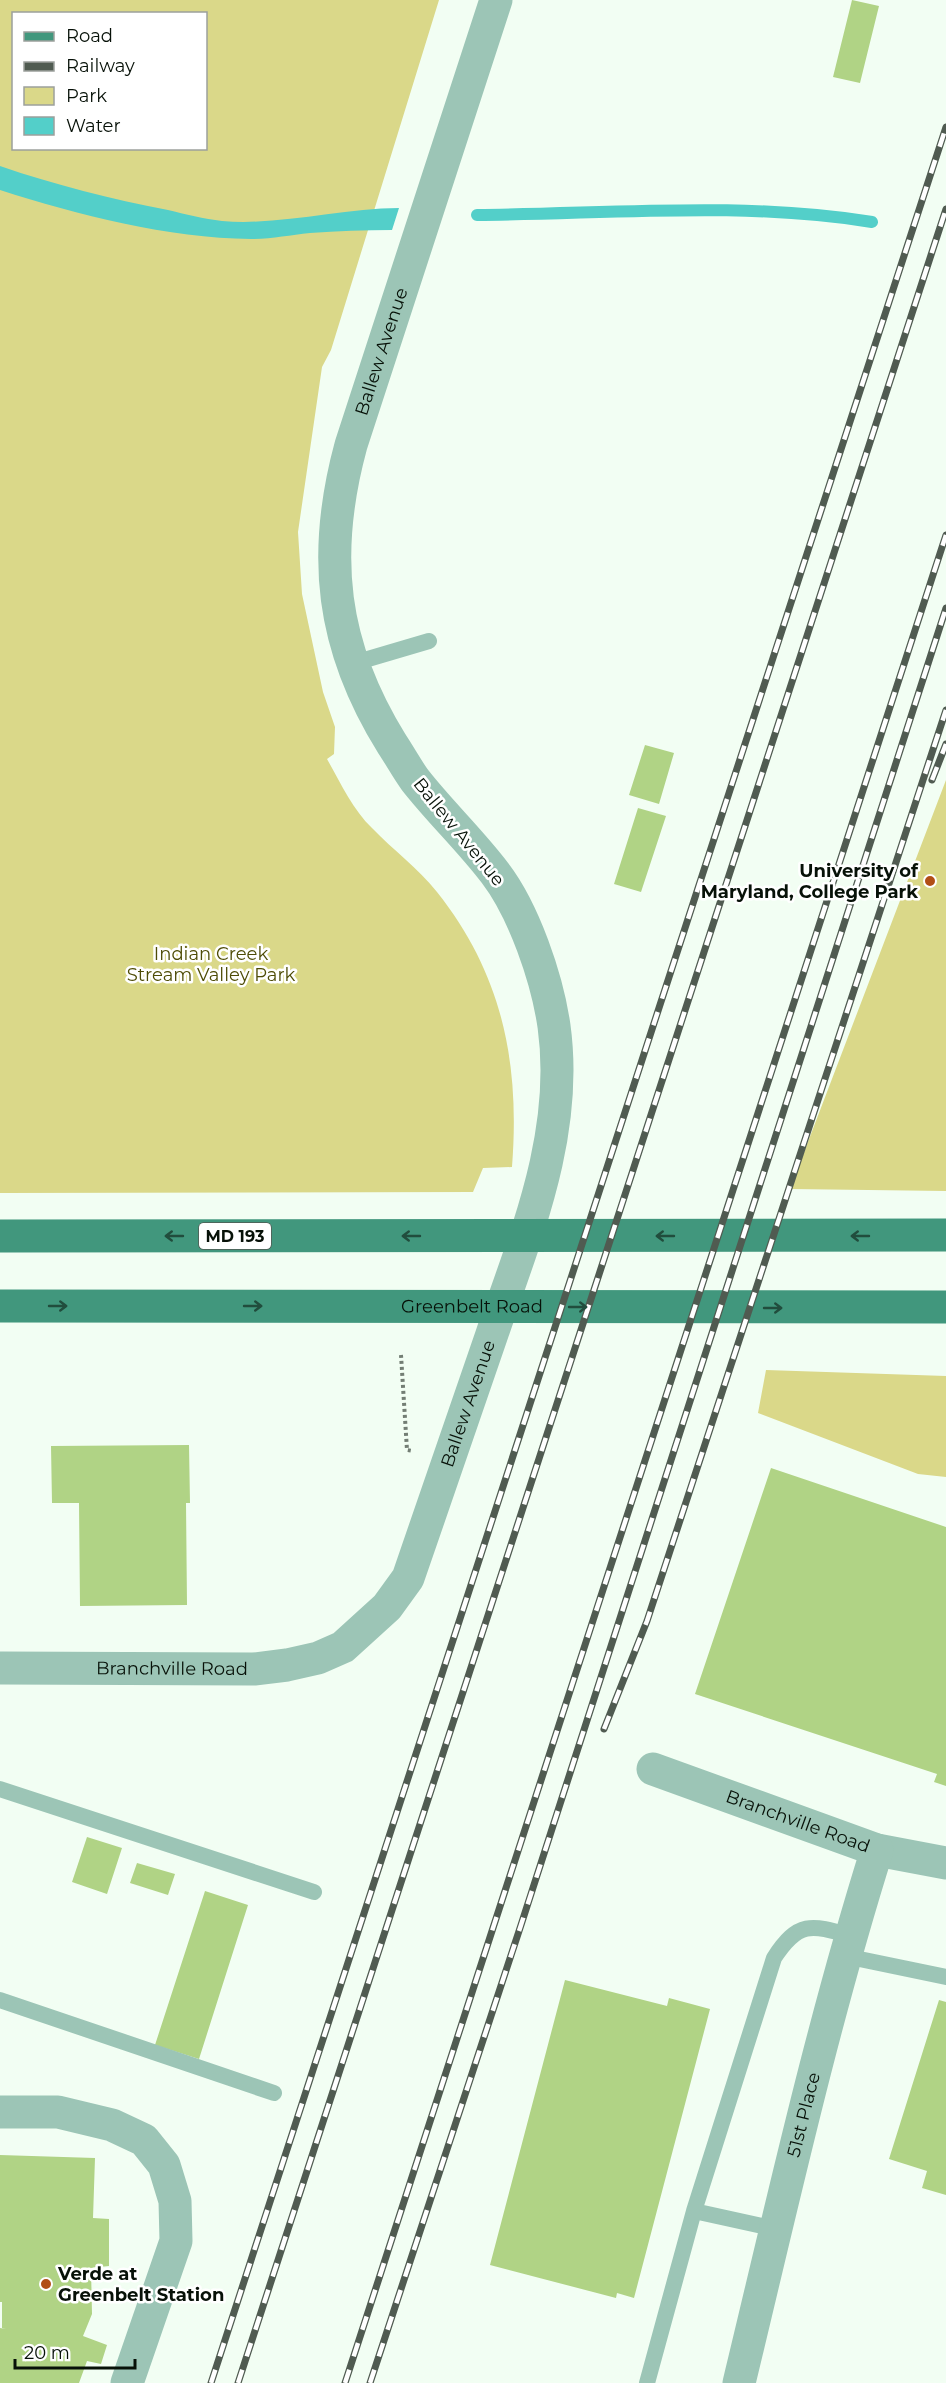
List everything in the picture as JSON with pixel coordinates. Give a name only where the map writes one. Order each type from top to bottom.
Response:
[{"type":"main road","name":"MD 193","points":[[0,1236],[932,1235]]},
{"type":"main road","name":"Greenbelt Road","points":[[0,1306],[897,1308],[946,1306]]},
{"type":"street","name":"Ballew Avenue","points":[[343,1647],[387,1607],[408,1578],[540,1193],[554,1126],[558,1059],[554,1023],[541,973],[508,893],[496,874],[414,779],[367,701],[351,664],[340,619],[334,574],[335,526],[340,485],[370,384],[496,0]]},
{"type":"street","name":"Branchville Road","points":[[0,1668],[254,1669],[318,1658],[343,1647]]},
{"type":"street","name":"Branchville Road","points":[[653,1769],[877,1850],[946,1863]]},
{"type":"street","name":"51st Place","points":[[739,2383],[847,1946],[877,1850]]},
{"type":"street","points":[[0,2112],[58,2112],[112,2125],[144,2140],[164,2165],[174,2200],[176,2241],[127,2383]]},
{"type":"lane","points":[[351,664],[429,641]]},
{"type":"lane","points":[[0,1789],[314,1892]]},
{"type":"lane","points":[[647,2383],[694,2211],[774,1958],[792,1934],[804,1928],[819,1926],[847,1946],[946,1977]]},
{"type":"lane","points":[[0,2000],[274,2093]]},
{"type":"lane","points":[[694,2211],[776,2229]]},
{"type":"path","points":[[401,1355],[407,1450]]},
{"type":"green space","name":"Indian Creek Stream Valley Park","points":[[0,0],[439,0],[331,350],[322,367],[298,532],[302,594],[323,692],[335,727],[334,754],[327,759],[359,813],[422,875],[460,923],[492,988],[502,1022],[513,1092],[512,1167],[483,1168],[473,1192],[0,1193]]},
{"type":"green space","points":[[946,780],[946,1191],[790,1189]]},
{"type":"green space","points":[[766,1370],[946,1376],[946,1477],[918,1474],[758,1413]]},
{"type":"water","points":[[0,166],[104,196],[222,221],[266,221],[399,208],[392,230],[320,232],[251,239],[220,238],[124,224],[0,190]]},
{"type":"building","points":[[852,0],[879,6],[860,83],[833,77]]},
{"type":"building","points":[[645,745],[674,753],[659,804],[629,795]]},
{"type":"building","points":[[638,808],[666,816],[641,892],[614,884]]},
{"type":"building","points":[[189,1445],[190,1503],[186,1503],[187,1605],[80,1606],[79,1503],[52,1503],[51,1446]]},
{"type":"building","points":[[771,1468],[946,1527],[946,1786],[934,1782],[937,1774],[695,1694]]},
{"type":"building","points":[[87,1837],[122,1848],[107,1894],[72,1882]]},
{"type":"building","points":[[137,1863],[175,1874],[168,1895],[130,1883]]},
{"type":"building","points":[[205,1891],[248,1905],[199,2059],[155,2045]]},
{"type":"building","points":[[565,1980],[667,2006],[669,1998],[710,2009],[634,2298],[617,2293],[616,2298],[490,2265]]},
{"type":"building","points":[[939,2000],[946,2002],[946,2195],[922,2188],[927,2171],[889,2159]]},
{"type":"building","name":"Verde at Greenbelt Station","points":[[0,2155],[95,2158],[93,2218],[109,2219],[109,2266],[91,2268],[92,2314],[83,2336],[107,2345],[101,2364],[87,2361],[79,2383],[0,2383],[0,2328],[6,2329],[2,2328],[2,2302],[0,2302]]},
{"type":"waterway","points":[[477,215],[725,210],[774,212],[872,222]]},
{"type":"railway","points":[[211,2383],[946,127]]},
{"type":"railway","points":[[238,2383],[946,209]]},
{"type":"railway","points":[[345,2383],[946,535]]},
{"type":"railway","points":[[370,2383],[521,1925],[946,608]]},
{"type":"railway","points":[[604,1729],[647,1621],[946,710]]},
{"type":"railway","points":[[932,780],[946,744]]},
{"type":"place","name":"University of Maryland, College Park","points":[[930,881]]},
{"type":"place","name":"Verde at Greenbelt Station","points":[[46,2284]]}]
